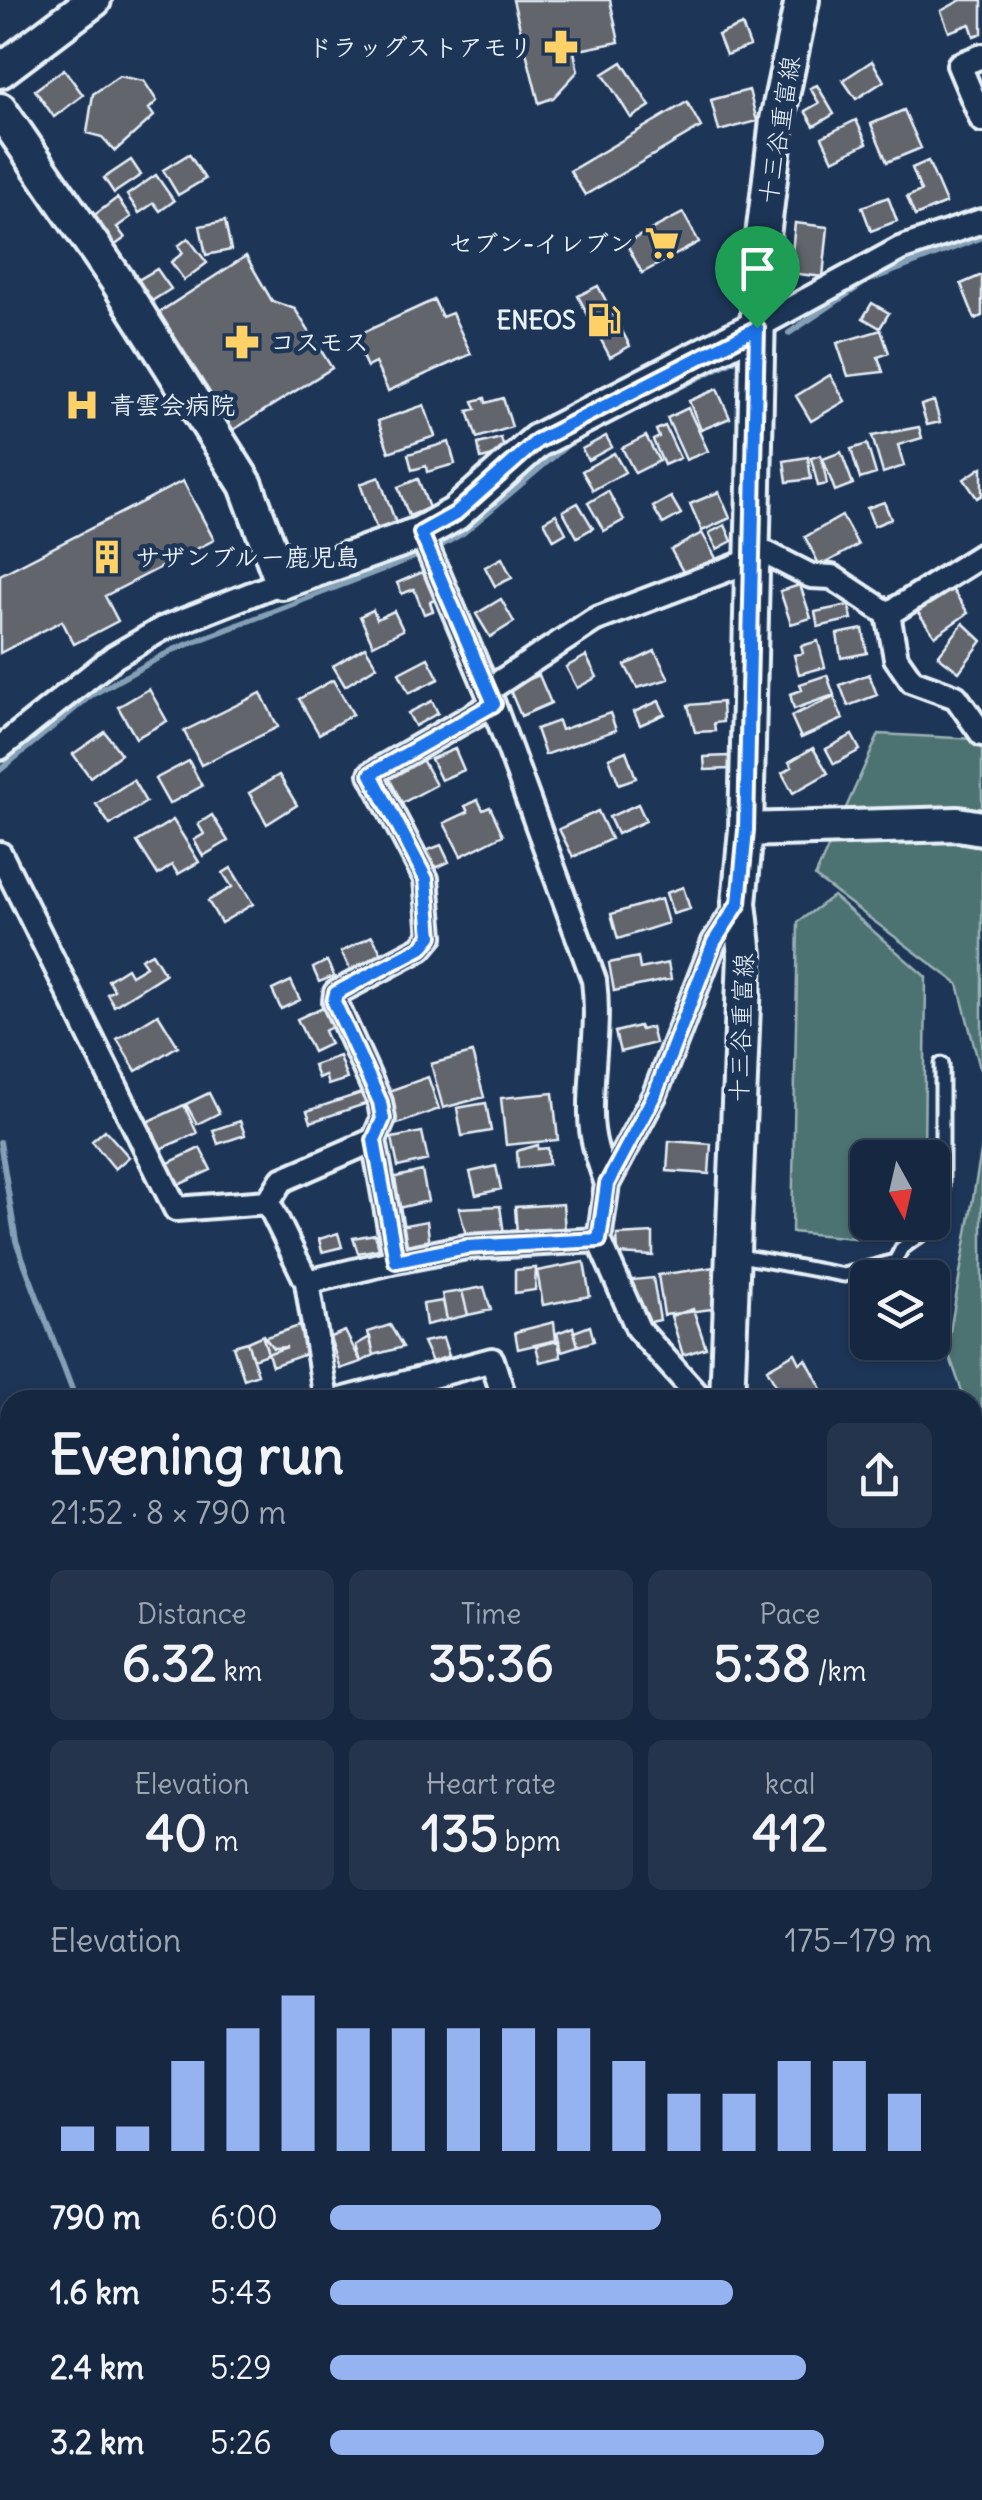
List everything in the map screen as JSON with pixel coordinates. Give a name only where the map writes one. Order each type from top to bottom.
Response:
[{"type":"street","points":[[0,70],[94,0]]},
{"type":"street","name":"十三谷重富線","points":[[727,1390],[745,954],[739,903],[746,830],[757,328],[777,120],[802,0]]},
{"type":"street","points":[[982,56],[959,64],[982,120]]},
{"type":"street","points":[[0,110],[116,279],[246,485],[282,582]]},
{"type":"street","points":[[0,748],[114,656],[162,628],[421,533],[455,514],[537,441],[900,249],[982,221]]},
{"type":"street","points":[[421,533],[490,697],[594,980],[599,1016],[590,1116],[594,1146],[607,1184]]},
{"type":"street","points":[[396,1261],[374,1140],[383,1119],[380,1102],[334,1002],[336,993],[421,948],[431,936],[426,879],[371,774],[490,697],[594,620],[750,559],[768,554],[811,576],[832,577],[888,614]]},
{"type":"street","points":[[982,556],[888,614],[886,623],[896,658],[912,680],[956,696],[982,734]]},
{"type":"street","points":[[746,830],[958,824],[982,828]]},
{"type":"street","points":[[0,854],[176,1209],[268,1202]]},
{"type":"street","points":[[693,1390],[638,1330],[599,1240],[607,1184],[655,1094],[714,942],[739,903]]},
{"type":"street","points":[[268,1202],[282,1180],[374,1140]]},
{"type":"street","points":[[268,1202],[307,1282],[324,1390]]},
{"type":"street","points":[[307,1282],[466,1247],[599,1240]]},
{"type":"street","points":[[380,1390],[492,1360],[502,1390]]},
{"type":"lane","points":[[731,1254],[844,1275],[895,1261],[902,1248],[934,1225],[942,1192],[942,1064]]},
{"type":"green space","points":[[879,734],[975,739],[982,747],[982,1076],[958,984],[815,877]]},
{"type":"green space","points":[[833,896],[926,977],[924,1140],[850,1140],[850,1238],[792,1232],[798,922]]},
{"type":"green space","points":[[982,1146],[982,1390],[961,1390],[950,1358],[950,1332]]},
{"type":"building","name":"ドラッグストアモリ","points":[[513,0],[610,0],[619,42],[574,51],[578,71],[553,98],[539,103]]},
{"type":"building","points":[[961,0],[982,0],[982,33],[974,36],[970,24],[949,32],[941,11]]},
{"type":"building","points":[[742,25],[750,46],[726,55],[718,35]]},
{"type":"building","points":[[872,61],[884,81],[856,99],[843,80]]},
{"type":"building","points":[[622,62],[650,106],[631,118],[603,74]]},
{"type":"building","points":[[64,69],[83,95],[54,117],[35,90]]},
{"type":"building","points":[[119,76],[144,81],[157,101],[149,109],[154,116],[115,151],[102,137],[87,133],[93,94]]},
{"type":"building","points":[[817,85],[834,114],[814,126],[805,111],[819,103],[810,88]]},
{"type":"building","points":[[749,90],[757,121],[719,131],[711,100]]},
{"type":"building","points":[[687,102],[701,127],[585,195],[570,171]]},
{"type":"building","points":[[904,110],[921,148],[887,162],[871,124]]},
{"type":"building","points":[[856,120],[867,143],[833,160],[822,137]]},
{"type":"building","points":[[189,154],[205,179],[178,195],[163,170]]},
{"type":"building","points":[[131,160],[141,175],[114,193],[104,178]]},
{"type":"building","points":[[928,161],[946,203],[915,216],[907,197],[921,191],[912,168]]},
{"type":"building","points":[[156,175],[174,201],[160,211],[154,203],[139,213],[127,195]]},
{"type":"building","points":[[888,197],[897,221],[871,231],[862,207]]},
{"type":"building","points":[[117,198],[131,217],[117,227],[125,238],[114,246],[92,217]]},
{"type":"building","name":"セブン-イレブン","points":[[683,213],[699,242],[642,273],[626,243]]},
{"type":"building","points":[[225,221],[231,250],[206,255],[200,226]]},
{"type":"building","points":[[795,223],[828,227],[823,277],[790,273]]},
{"type":"building","points":[[188,238],[207,263],[184,280],[171,262],[183,253],[178,246]]},
{"type":"building","name":"コスモス","points":[[246,256],[272,301],[295,309],[332,368],[225,435],[152,317]]},
{"type":"building","points":[[157,269],[171,289],[147,304],[133,283]]},
{"type":"building","points":[[982,275],[982,316],[975,319],[961,284]]},
{"type":"building","points":[[598,286],[630,346],[610,357],[578,296]]},
{"type":"building","points":[[434,300],[442,317],[452,313],[471,354],[388,391],[375,363],[367,367],[353,337]]},
{"type":"building","points":[[872,303],[889,313],[880,328],[863,318]]},
{"type":"building","points":[[881,330],[889,353],[878,357],[883,372],[848,376],[837,343]]},
{"type":"building","points":[[830,375],[845,401],[811,421],[796,396]]},
{"type":"building","points":[[717,389],[730,418],[701,430],[689,401]]},
{"type":"building","points":[[485,398],[486,403],[503,398],[512,427],[477,438],[468,411],[476,409],[473,401]]},
{"type":"building","points":[[934,401],[940,422],[927,425],[921,405]]},
{"type":"building","points":[[424,405],[435,436],[389,452],[378,421]]},
{"type":"building","points":[[688,408],[708,451],[686,460],[667,418]]},
{"type":"building","points":[[665,426],[680,458],[664,465],[653,440],[659,437],[656,430]]},
{"type":"building","points":[[919,427],[922,438],[898,445],[904,466],[883,473],[872,436]]},
{"type":"building","points":[[606,436],[612,447],[588,460],[582,449]]},
{"type":"building","points":[[646,436],[659,461],[635,473],[622,448]]},
{"type":"building","points":[[501,438],[505,453],[481,459],[478,444]]},
{"type":"building","points":[[449,442],[455,464],[427,472],[426,466],[412,470],[408,454]]},
{"type":"building","points":[[867,444],[876,474],[860,479],[851,449]]},
{"type":"building","points":[[841,452],[853,484],[835,491],[823,459]]},
{"type":"building","points":[[614,453],[625,472],[593,490],[582,471]]},
{"type":"building","points":[[821,455],[827,484],[818,486],[811,458]]},
{"type":"building","points":[[808,457],[811,479],[787,482],[784,461]]},
{"type":"building","points":[[982,467],[982,495],[977,498],[964,479]]},
{"type":"building","points":[[379,477],[397,526],[378,533],[360,484]]},
{"type":"building","points":[[418,479],[429,508],[409,516],[398,487]]},
{"type":"building","name":"サザンブルー鹿児島","points":[[183,481],[214,540],[105,596],[118,621],[74,644],[62,621],[0,653],[0,575]]},
{"type":"building","points":[[608,491],[624,520],[604,531],[588,503]]},
{"type":"building","points":[[719,492],[730,518],[702,531],[690,504]]},
{"type":"building","points":[[671,497],[681,514],[663,524],[653,507]]},
{"type":"building","points":[[884,502],[891,519],[874,526],[867,508]]},
{"type":"building","points":[[578,503],[593,528],[577,537],[563,511]]},
{"type":"building","points":[[556,514],[566,533],[554,540],[544,521]]},
{"type":"building","points":[[842,516],[858,545],[820,566],[805,537]]},
{"type":"building","points":[[725,525],[732,541],[717,549],[709,533]]},
{"type":"building","points":[[702,533],[717,560],[686,577],[671,550]]},
{"type":"building","points":[[502,558],[512,578],[495,586],[485,567]]},
{"type":"building","points":[[425,571],[437,599],[430,602],[433,611],[424,614],[414,589],[402,594],[397,583]]},
{"type":"building","points":[[948,583],[968,613],[935,636],[914,607]]},
{"type":"building","points":[[800,585],[811,618],[791,624],[780,591]]},
{"type":"building","points":[[501,599],[514,622],[490,637],[476,614]]},
{"type":"building","points":[[849,605],[852,619],[818,627],[815,612]]},
{"type":"building","points":[[373,610],[377,619],[394,611],[403,630],[373,645],[360,616]]},
{"type":"building","points":[[963,623],[982,641],[959,672],[938,656]]},
{"type":"building","points":[[863,629],[867,653],[841,658],[837,634]]},
{"type":"building","points":[[818,641],[825,667],[799,674],[794,655],[803,653],[801,646]]},
{"type":"building","points":[[365,647],[377,666],[345,686],[333,666]]},
{"type":"building","points":[[655,651],[669,679],[637,688],[625,665]]},
{"type":"building","points":[[586,656],[597,677],[577,688],[566,667]]},
{"type":"building","points":[[428,658],[439,679],[409,693],[399,673]]},
{"type":"building","points":[[869,674],[877,695],[848,706],[840,685]]},
{"type":"building","points":[[539,675],[551,703],[521,716],[509,688]]},
{"type":"building","points":[[827,675],[834,695],[794,709],[790,694],[802,690],[800,684]]},
{"type":"building","points":[[333,680],[353,714],[319,734],[299,699]]},
{"type":"building","points":[[149,689],[167,721],[136,738],[118,707]]},
{"type":"building","points":[[261,693],[278,727],[201,765],[184,731]]},
{"type":"building","points":[[834,697],[843,719],[801,738],[791,716]]},
{"type":"building","points":[[432,701],[438,713],[415,726],[408,713]]},
{"type":"building","points":[[659,701],[665,714],[640,725],[634,712]]},
{"type":"building","points":[[722,702],[723,722],[714,723],[715,731],[695,732],[688,705]]},
{"type":"building","points":[[610,713],[616,730],[545,755],[536,729],[558,721],[561,730]]},
{"type":"building","points":[[105,732],[121,754],[90,777],[73,754]]},
{"type":"building","points":[[852,735],[860,750],[834,764],[826,749]]},
{"type":"building","points":[[813,748],[828,773],[793,793],[782,773],[792,767],[789,762]]},
{"type":"building","points":[[455,749],[464,770],[441,780],[431,759]]},
{"type":"building","points":[[626,751],[636,778],[619,784],[609,758]]},
{"type":"building","points":[[419,754],[436,785],[402,803],[386,772]]},
{"type":"building","points":[[729,756],[730,769],[705,770],[704,757]]},
{"type":"building","points":[[189,761],[202,786],[169,804],[155,779]]},
{"type":"building","points":[[279,775],[297,805],[267,824],[249,793]]},
{"type":"building","points":[[133,780],[146,802],[110,825],[96,804]]},
{"type":"building","points":[[478,800],[483,810],[490,807],[503,835],[461,856],[444,823],[468,812],[465,806]]},
{"type":"building","points":[[638,804],[646,821],[617,834],[609,817]]},
{"type":"building","points":[[598,811],[611,839],[573,857],[559,829]]},
{"type":"building","points":[[212,815],[228,841],[203,856],[194,840],[204,834],[198,824]]},
{"type":"building","points":[[173,820],[199,862],[178,874],[172,865],[158,875],[137,842]]},
{"type":"building","points":[[441,845],[449,862],[431,870],[423,852]]},
{"type":"building","points":[[231,868],[253,904],[221,923],[208,901],[232,887],[223,873]]},
{"type":"building","points":[[683,887],[690,909],[673,914],[666,893]]},
{"type":"building","points":[[661,899],[668,923],[618,939],[611,914]]},
{"type":"building","points":[[372,936],[385,960],[354,977],[341,952]]},
{"type":"building","points":[[152,953],[165,974],[114,1006],[107,994],[114,990],[108,980],[127,968],[131,975],[146,966],[141,959]]},
{"type":"building","points":[[638,957],[640,969],[668,963],[671,979],[614,991],[609,963]]},
{"type":"building","points":[[327,961],[334,976],[319,982],[313,968]]},
{"type":"building","points":[[291,981],[300,1000],[281,1009],[272,990]]},
{"type":"building","points":[[325,1006],[334,1026],[324,1031],[330,1044],[313,1052],[297,1019]]},
{"type":"building","points":[[158,1014],[178,1046],[136,1071],[117,1039]]},
{"type":"building","points":[[639,1026],[641,1030],[651,1027],[655,1043],[620,1052],[615,1032]]},
{"type":"building","points":[[472,1053],[484,1097],[443,1108],[431,1064]]},
{"type":"building","points":[[339,1056],[347,1079],[328,1085],[325,1075],[318,1078],[313,1065]]},
{"type":"building","points":[[428,1077],[439,1109],[395,1125],[383,1093]]},
{"type":"building","points":[[364,1092],[368,1103],[311,1122],[307,1111]]},
{"type":"building","points":[[209,1093],[219,1113],[197,1124],[186,1104]]},
{"type":"building","points":[[553,1093],[558,1140],[506,1145],[501,1098]]},
{"type":"building","points":[[486,1103],[491,1131],[462,1136],[457,1108]]},
{"type":"building","points":[[184,1105],[197,1133],[158,1150],[145,1123]]},
{"type":"building","points":[[240,1121],[245,1135],[218,1144],[213,1130]]},
{"type":"building","points":[[105,1130],[129,1157],[115,1169],[92,1141]]},
{"type":"building","points":[[422,1132],[428,1160],[398,1167],[392,1138]]},
{"type":"building","points":[[669,1141],[711,1144],[709,1174],[667,1171]]},
{"type":"building","points":[[538,1145],[538,1149],[548,1148],[549,1164],[518,1168],[517,1151]]},
{"type":"building","points":[[200,1148],[211,1170],[174,1187],[164,1165]]},
{"type":"building","points":[[496,1166],[501,1189],[476,1195],[470,1172]]},
{"type":"building","points":[[422,1171],[428,1201],[390,1210],[383,1180]]},
{"type":"building","points":[[563,1204],[565,1231],[517,1234],[515,1207]]},
{"type":"building","points":[[500,1206],[504,1234],[467,1239],[459,1208]]},
{"type":"building","points":[[427,1221],[430,1246],[406,1250],[400,1226]]},
{"type":"building","points":[[338,1233],[342,1247],[322,1252],[319,1239]]},
{"type":"building","points":[[653,1233],[653,1256],[618,1254],[617,1235]]},
{"type":"building","points":[[375,1234],[379,1249],[358,1253],[353,1238]]},
{"type":"building","points":[[584,1262],[590,1296],[543,1305],[537,1271]]},
{"type":"building","points":[[715,1267],[720,1308],[664,1315],[658,1275]]},
{"type":"building","points":[[536,1268],[535,1290],[515,1293],[515,1270]]},
{"type":"building","points":[[653,1278],[660,1320],[636,1325],[622,1281]]},
{"type":"building","points":[[484,1287],[491,1310],[468,1315],[462,1291]]},
{"type":"building","points":[[462,1291],[468,1315],[447,1320],[442,1294]]},
{"type":"building","points":[[443,1301],[447,1320],[426,1325],[423,1304]]},
{"type":"building","points":[[693,1309],[706,1348],[683,1355],[671,1316]]},
{"type":"building","points":[[554,1322],[556,1340],[518,1349],[515,1332]]},
{"type":"building","points":[[390,1325],[403,1347],[374,1355],[368,1332]]},
{"type":"building","points":[[299,1326],[309,1353],[272,1366],[263,1338]]},
{"type":"building","points":[[590,1326],[594,1341],[578,1346],[574,1332]]},
{"type":"building","points":[[573,1327],[578,1346],[562,1351],[557,1333]]},
{"type":"building","points":[[345,1331],[361,1362],[340,1369],[330,1337]]},
{"type":"building","points":[[263,1335],[273,1348],[287,1347],[253,1359],[247,1342]]},
{"type":"building","points":[[370,1337],[374,1355],[361,1362],[356,1345]]},
{"type":"building","points":[[443,1338],[449,1356],[432,1362],[423,1342]]},
{"type":"building","points":[[558,1341],[561,1357],[540,1362],[536,1346]]},
{"type":"building","points":[[247,1342],[258,1374],[244,1379],[233,1346]]},
{"type":"building","points":[[795,1353],[800,1363],[806,1359],[822,1389],[779,1390],[767,1369]]},
{"type":"waterway","points":[[789,333],[867,281],[982,237]]},
{"type":"waterway","points":[[0,770],[90,696],[173,650],[435,549],[463,533],[573,440],[734,360]]},
{"type":"waterway","points":[[0,1142],[16,1241],[72,1390]]},
{"type":"place","name":"ドラッグストアモリ","points":[[561,47]]},
{"type":"place","name":"セブン-イレブン","points":[[662,243]]},
{"type":"place","name":"ENEOS","points":[[604,320]]},
{"type":"place","name":"コスモス","points":[[242,342]]},
{"type":"place","name":"青雲会病院","points":[[82,405]]},
{"type":"place","name":"サザンブルー鹿児島","points":[[107,557]]},
{"type":"route","points":[[757,328],[746,830],[739,903],[714,942],[655,1094],[607,1184],[599,1240],[466,1247],[396,1261],[374,1140],[383,1119],[380,1102],[334,1002],[336,993],[421,948],[431,936],[426,879],[371,774],[494,704],[421,533],[455,514],[537,441],[757,328]]}]
